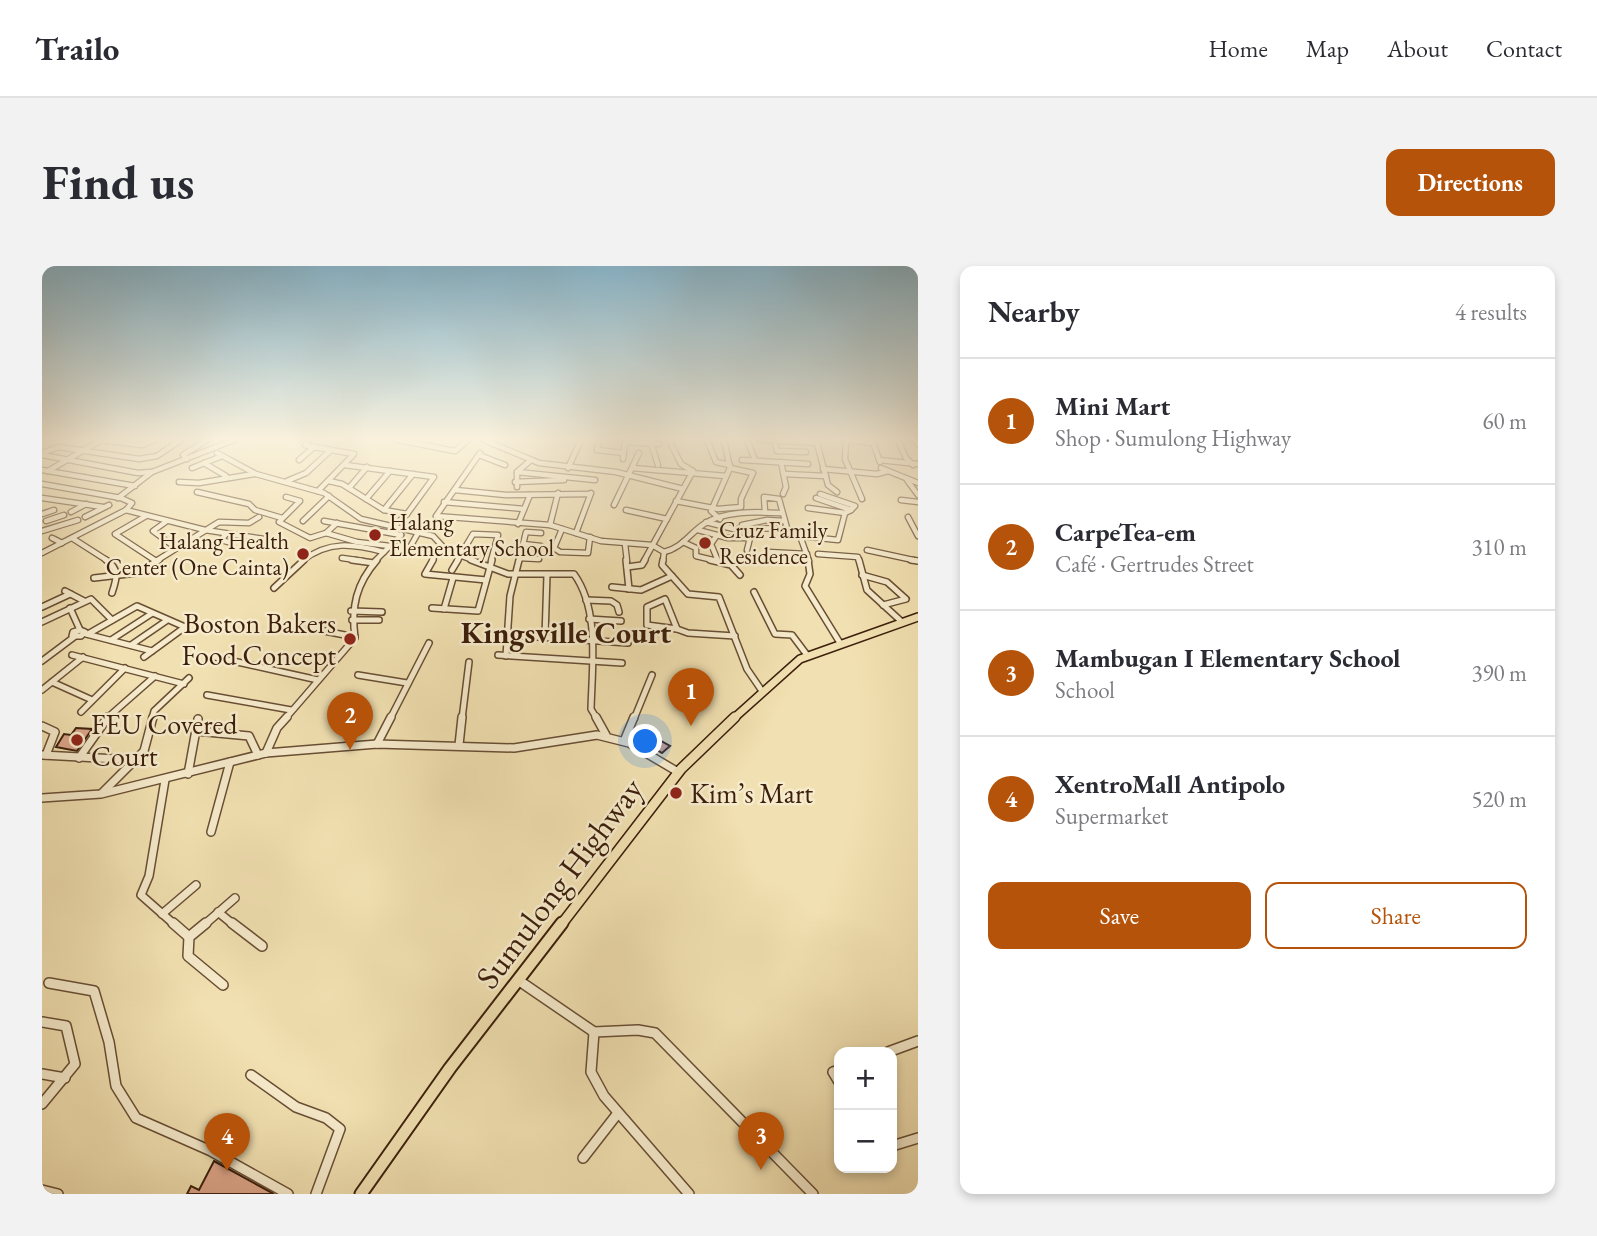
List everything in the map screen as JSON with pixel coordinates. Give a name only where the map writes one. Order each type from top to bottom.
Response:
[{"type":"main road","name":"Sumulong Highway","points":[[361,1194],[443,1079],[678,772],[762,691],[807,655],[918,617]]},
{"type":"street","points":[[117,483],[135,486]]},
{"type":"street","points":[[118,498],[138,483]]},
{"type":"street","points":[[293,483],[329,496],[361,519],[433,536],[446,550],[514,575],[574,574],[584,588],[592,640],[591,709],[606,735]]},
{"type":"street","points":[[318,491],[327,483]]},
{"type":"street","points":[[336,483],[349,488],[384,510],[407,514]]},
{"type":"street","points":[[349,488],[353,483]]},
{"type":"street","points":[[366,499],[379,483]]},
{"type":"street","points":[[384,510],[406,483]]},
{"type":"street","points":[[394,526],[407,514],[429,483]]},
{"type":"street","points":[[459,483],[436,516],[550,525],[625,544],[652,545],[664,552],[671,551],[706,522],[765,512],[781,513]]},
{"type":"street","points":[[614,505],[623,483]]},
{"type":"street","points":[[658,483],[683,489]]},
{"type":"street","points":[[627,567],[642,565],[686,483]]},
{"type":"street","points":[[720,519],[710,511],[722,483]]},
{"type":"street","points":[[676,501],[711,507],[741,507],[741,499],[748,483]]},
{"type":"street","points":[[783,494],[785,483]]},
{"type":"street","points":[[828,483],[837,492]]},
{"type":"street","points":[[855,483],[862,499]]},
{"type":"street","points":[[42,484],[132,502],[126,510],[42,552]]},
{"type":"street","points":[[455,489],[530,495],[591,492],[576,533]]},
{"type":"street","points":[[197,492],[249,504],[255,510],[282,518]]},
{"type":"street","points":[[550,525],[558,493]]},
{"type":"street","points":[[517,524],[530,495]]},
{"type":"street","points":[[303,521],[329,496]]},
{"type":"street","points":[[808,508],[845,513],[851,510],[818,496]]},
{"type":"street","points":[[286,497],[300,501],[279,522],[310,538],[326,533],[337,523]]},
{"type":"street","points":[[706,522],[727,528],[787,528],[779,499],[764,497],[765,512]]},
{"type":"street","points":[[42,498],[106,506],[85,517]]},
{"type":"street","points":[[901,500],[918,502]]},
{"type":"street","points":[[444,502],[524,509]]},
{"type":"street","points":[[71,512],[86,504]]},
{"type":"street","points":[[43,517],[54,510]]},
{"type":"street","points":[[126,510],[205,530],[271,540]]},
{"type":"street","points":[[626,510],[667,519]]},
{"type":"street","points":[[840,643],[805,586],[810,577],[810,559],[800,536],[838,540],[845,513]]},
{"type":"street","points":[[43,517],[64,515]]},
{"type":"street","points":[[146,516],[115,534],[156,561]]},
{"type":"street","points":[[43,517],[55,527]]},
{"type":"street","points":[[94,578],[137,573],[221,521],[249,523],[259,517]]},
{"type":"street","points":[[908,517],[918,536]]},
{"type":"street","points":[[42,531],[78,520]]},
{"type":"street","points":[[727,528],[767,520],[784,521]]},
{"type":"street","points":[[167,521],[153,531],[176,548]]},
{"type":"street","points":[[324,521],[401,535],[360,582],[351,611],[355,637]]},
{"type":"street","points":[[562,528],[554,548],[560,552],[588,553],[590,537]]},
{"type":"street","points":[[698,530],[717,536],[750,538],[747,550]]},
{"type":"street","points":[[506,656],[510,596],[526,532],[541,533]]},
{"type":"street","points":[[326,533],[357,542],[390,546]]},
{"type":"street","points":[[409,549],[418,533]]},
{"type":"street","points":[[226,534],[221,540],[229,542]]},
{"type":"street","points":[[432,608],[478,611],[498,535],[472,534],[452,570]]},
{"type":"street","points":[[717,536],[711,544],[718,562]]},
{"type":"street","points":[[52,538],[62,543]]},
{"type":"street","points":[[72,538],[114,565],[118,576],[112,593]]},
{"type":"street","points":[[683,542],[696,548],[696,556],[731,565],[740,575]]},
{"type":"street","points":[[274,588],[303,558],[316,552],[345,544],[384,552]]},
{"type":"street","points":[[523,544],[541,546]]},
{"type":"street","points":[[625,544],[629,589]]},
{"type":"street","points":[[867,551],[918,561]]},
{"type":"street","points":[[664,552],[662,565],[688,594],[719,597],[747,669],[762,691]]},
{"type":"street","points":[[768,552],[807,554]]},
{"type":"street","points":[[436,553],[425,574],[486,580]]},
{"type":"street","points":[[818,554],[858,558],[867,590],[902,622]]},
{"type":"street","points":[[342,558],[374,563]]},
{"type":"street","points":[[519,558],[539,559]]},
{"type":"street","points":[[545,637],[547,575]]},
{"type":"street","points":[[862,575],[887,582],[906,599],[883,605]]},
{"type":"street","points":[[612,587],[640,590],[672,576]]},
{"type":"street","points":[[444,609],[453,578]]},
{"type":"street","points":[[42,607],[68,592],[84,601]]},
{"type":"street","points":[[754,592],[775,634],[792,635],[807,655]]},
{"type":"street","points":[[42,622],[92,599],[112,620]]},
{"type":"street","points":[[677,629],[665,599],[647,607],[647,625],[677,629],[688,634],[735,636]]},
{"type":"street","points":[[586,600],[611,601],[617,605],[619,612]]},
{"type":"street","points":[[44,657],[74,637],[72,634],[112,620],[137,606],[166,621],[185,627],[144,657]]},
{"type":"street","points":[[70,608],[84,632],[152,651]]},
{"type":"street","points":[[351,611],[382,612]]},
{"type":"street","points":[[111,640],[151,614]]},
{"type":"street","points":[[352,620],[379,620]]},
{"type":"street","points":[[589,620],[621,621]]},
{"type":"street","points":[[131,645],[166,621]]},
{"type":"street","points":[[309,628],[355,637]]},
{"type":"street","points":[[508,635],[628,643]]},
{"type":"street","points":[[262,754],[291,710],[355,637]]},
{"type":"street","points":[[377,744],[429,643]]},
{"type":"street","points":[[72,654],[155,676],[187,681],[154,711],[144,751],[101,794]]},
{"type":"street","points":[[498,655],[622,663]]},
{"type":"street","points":[[42,690],[83,657]]},
{"type":"street","points":[[215,657],[318,680]]},
{"type":"street","points":[[458,745],[468,662]]},
{"type":"street","points":[[81,712],[125,668]]},
{"type":"street","points":[[624,741],[652,675]]},
{"type":"street","points":[[79,758],[104,720],[155,676]]},
{"type":"street","points":[[358,676],[407,683]]},
{"type":"street","points":[[52,682],[92,700]]},
{"type":"street","points":[[207,695],[291,710]]},
{"type":"street","points":[[188,774],[198,719]]},
{"type":"street","points":[[42,726],[55,733],[44,755],[136,760]]},
{"type":"street","points":[[196,731],[249,736],[262,754]]},
{"type":"street","points":[[42,798],[101,794],[262,754],[377,744],[514,748],[606,735],[624,741],[678,772]]},
{"type":"street","points":[[211,832],[230,762]]},
{"type":"street","points":[[165,779],[149,876],[141,895],[189,937]]},
{"type":"street","points":[[162,914],[196,885]]},
{"type":"street","points":[[223,985],[188,956],[189,937],[234,898]]},
{"type":"street","points":[[218,912],[262,946]]},
{"type":"street","points":[[518,981],[594,1032],[638,1030],[655,1034],[813,1194]]},
{"type":"street","points":[[48,983],[94,990],[109,1042],[116,1086],[138,1120],[211,1151],[288,1194]]},
{"type":"street","points":[[42,1022],[66,1026],[75,1064],[42,1104]]},
{"type":"street","points":[[594,1032],[592,1072],[604,1096],[689,1194]]},
{"type":"street","points":[[897,1049],[918,1041]]},
{"type":"street","points":[[42,1074],[65,1078]]},
{"type":"street","points":[[250,1075],[261,1080],[297,1108],[336,1122],[340,1129],[316,1194]]},
{"type":"street","points":[[583,1158],[618,1113]]},
{"type":"street","points":[[897,1144],[918,1138]]},
{"type":"street","points":[[42,1189],[58,1194]]},
{"type":"building","name":"FEU Covered Court","points":[[76,728],[92,729],[77,751],[56,747],[64,734],[71,735]]},
{"type":"building","points":[[645,732],[670,746],[662,753],[637,738]]},
{"type":"building","points":[[214,1161],[274,1194],[187,1194],[191,1186],[199,1190]]},
{"type":"place","name":"Halang Elementary School","points":[[375,535]]},
{"type":"place","name":"Cruz Family Residence","points":[[705,543]]},
{"type":"place","name":"Halang Health Center (One Cainta)","points":[[303,554]]},
{"type":"place","name":"Boston Bakers Food Concept","points":[[350,639]]},
{"type":"place","name":"Mini Mart","points":[[691,726]]},
{"type":"place","name":"FEU Covered Court","points":[[77,740]]},
{"type":"place","name":"CarpeTea-em","points":[[350,750]]},
{"type":"place","name":"Kim’s Mart","points":[[676,793]]},
{"type":"place","name":"Mambugan Ⅰ Elementary School","points":[[761,1170]]},
{"type":"place","name":"XentroMall Antipolo","points":[[227,1171]]},
{"type":"district","name":"Kingsville Court","points":[[566,632]]}]
